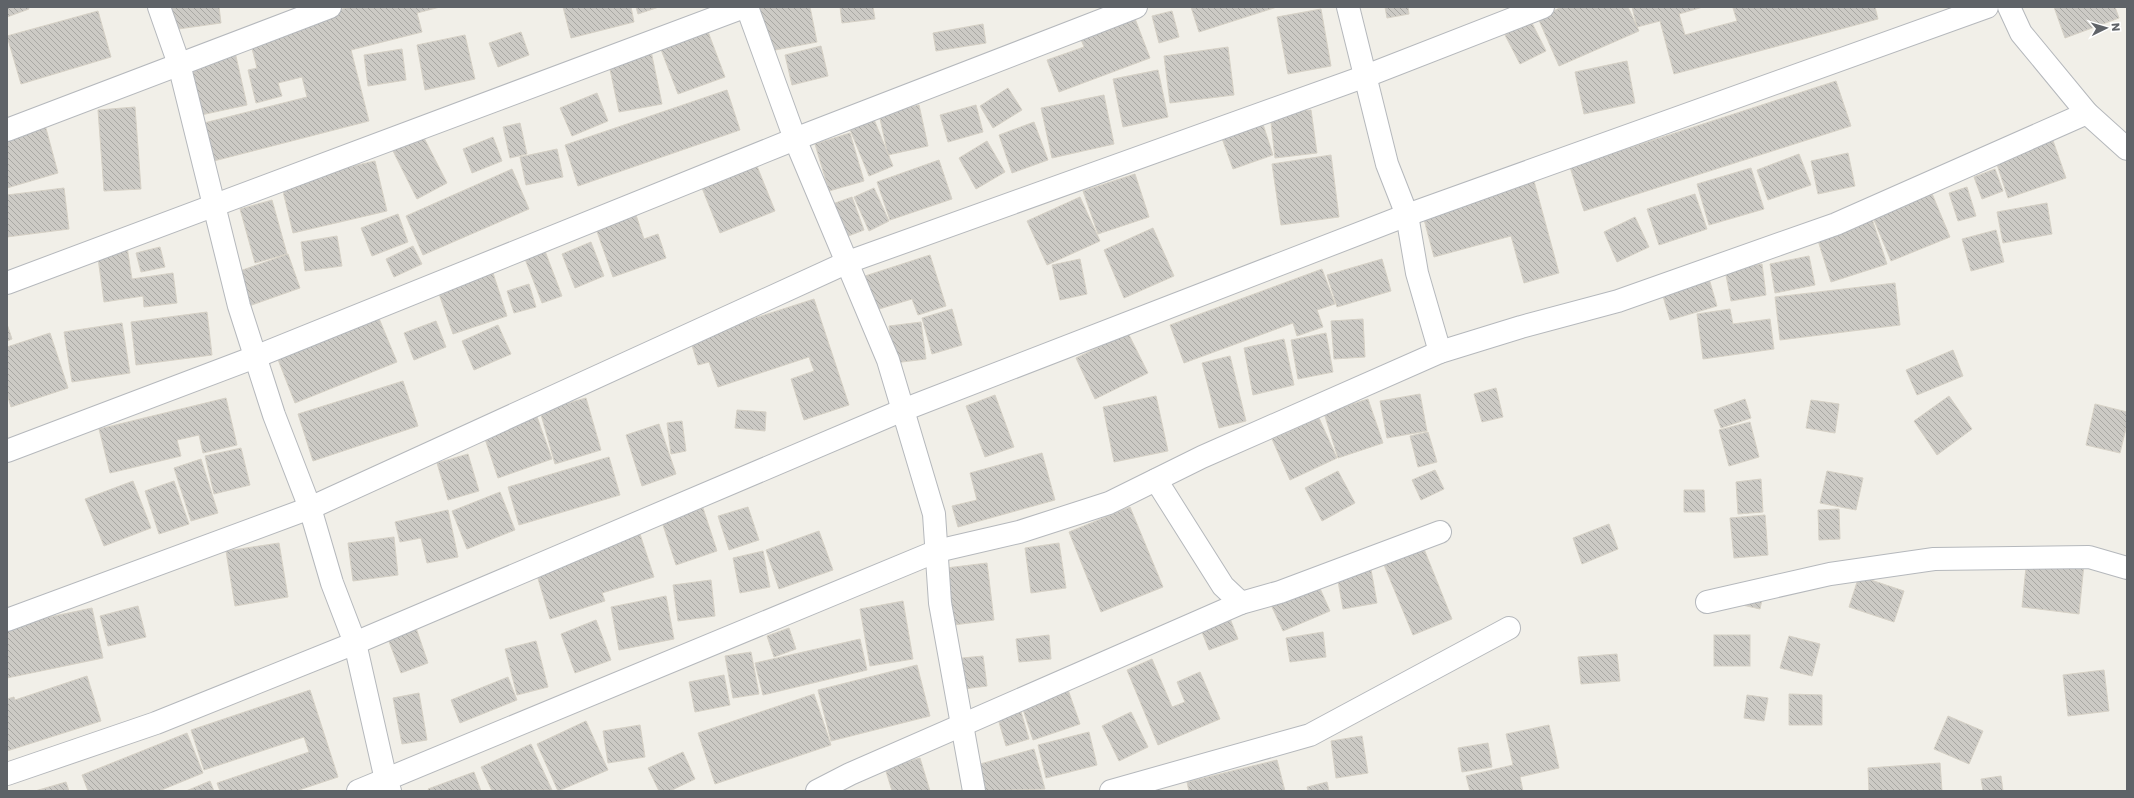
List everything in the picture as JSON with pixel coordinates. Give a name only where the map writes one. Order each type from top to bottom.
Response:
[{"type":"street","points":[[159,7],[179,64],[239,306],[274,415],[310,508],[332,583],[355,643],[388,785]]},
{"type":"street","points":[[7,130],[330,7]]},
{"type":"street","points":[[7,283],[215,207],[746,7],[795,140],[848,262],[888,360],[934,514],[940,603],[974,791]]},
{"type":"street","points":[[7,451],[255,356],[795,140],[1136,7]]},
{"type":"street","points":[[1348,7],[1387,164],[1407,215],[1417,273],[1440,352]]},
{"type":"street","points":[[7,620],[310,508],[848,262],[1366,76],[1543,7]]},
{"type":"street","points":[[7,774],[156,723],[355,643],[903,410],[1407,215],[1987,7]]},
{"type":"street","points":[[2009,7],[2021,33],[2087,113],[2127,149]]},
{"type":"street","points":[[358,791],[388,785],[937,551],[1027,530],[1109,503],[1214,452],[1440,352],[1521,327],[1618,301],[1836,224],[2087,113]]},
{"type":"street","points":[[1156,480],[1223,586],[1241,603]]},
{"type":"street","points":[[817,791],[1241,603],[1280,592],[1440,532]]},
{"type":"street","points":[[1707,602],[1830,574],[1934,559],[2088,557],[2127,568]]},
{"type":"street","points":[[1111,791],[1310,735],[1509,628]]},
{"type":"building","points":[[7,7],[28,7],[29,9],[7,17]]},
{"type":"building","points":[[161,7],[219,7],[221,23],[164,31]]},
{"type":"building","points":[[350,7],[440,7],[417,13],[422,32],[351,50],[369,121],[210,162],[200,124],[307,97],[302,77],[278,83],[282,96],[256,103],[248,70],[257,68],[248,33]]},
{"type":"building","points":[[563,7],[631,7],[634,22],[571,38]]},
{"type":"building","points":[[636,7],[659,7],[638,14]]},
{"type":"building","points":[[756,7],[810,7],[817,42],[765,52]]},
{"type":"building","points":[[840,7],[873,7],[875,19],[842,23]]},
{"type":"building","points":[[1191,7],[1277,7],[1199,32]]},
{"type":"building","points":[[1385,7],[1408,7],[1409,14],[1387,18]]},
{"type":"building","points":[[1562,7],[1628,7],[1639,31],[1559,66],[1538,18]]},
{"type":"building","points":[[1632,7],[1703,7],[1679,14],[1685,35],[1737,21],[1733,8],[1736,7],[1875,7],[1878,19],[1674,74],[1660,21],[1637,27]]},
{"type":"building","points":[[2054,7],[2115,7],[2119,18],[2065,38]]},
{"type":"building","points":[[1321,9],[1331,66],[1288,74],[1277,17]]},
{"type":"building","points":[[98,11],[111,57],[21,84],[7,36]]},
{"type":"building","points":[[1172,11],[1179,37],[1159,43],[1152,16]]},
{"type":"building","points":[[1134,16],[1150,58],[1059,92],[1047,60],[1084,47],[1080,37]]},
{"type":"building","points":[[704,21],[725,77],[678,94],[657,39]]},
{"type":"building","points":[[1531,21],[1546,51],[1520,64],[1505,35]]},
{"type":"building","points":[[983,24],[986,43],[936,51],[933,33]]},
{"type":"building","points":[[521,32],[529,55],[498,67],[489,43]]},
{"type":"building","points":[[465,35],[475,79],[425,90],[417,45]]},
{"type":"building","points":[[821,46],[828,76],[792,85],[785,55]]},
{"type":"building","points":[[1228,47],[1234,95],[1170,103],[1164,56]]},
{"type":"building","points":[[402,49],[406,80],[368,86],[364,55]]},
{"type":"building","points":[[651,51],[662,104],[619,112],[608,60]]},
{"type":"building","points":[[235,52],[247,105],[201,115],[190,62]]},
{"type":"building","points":[[1627,61],[1635,103],[1584,114],[1575,72]]},
{"type":"building","points":[[1158,70],[1168,117],[1123,127],[1113,79]]},
{"type":"building","points":[[1836,81],[1851,126],[1584,211],[1570,167]]},
{"type":"building","points":[[1008,88],[1022,110],[993,128],[980,106]]},
{"type":"building","points":[[727,90],[740,130],[578,186],[565,145]]},
{"type":"building","points":[[597,93],[608,121],[572,136],[560,108]]},
{"type":"building","points":[[1104,95],[1114,144],[1052,158],[1041,108]]},
{"type":"building","points":[[919,105],[928,146],[888,155],[879,114]]},
{"type":"building","points":[[976,105],[983,132],[948,142],[940,115]]},
{"type":"building","points":[[135,107],[141,189],[104,191],[98,110]]},
{"type":"building","points":[[1311,110],[1317,153],[1275,158],[1270,114]]},
{"type":"building","points":[[1260,115],[1273,155],[1233,169],[1219,130]]},
{"type":"building","points":[[873,117],[893,166],[869,176],[849,127]]},
{"type":"building","points":[[44,121],[58,173],[7,188],[7,131]]},
{"type":"building","points":[[1034,122],[1048,160],[1012,173],[999,135]]},
{"type":"building","points":[[520,123],[527,154],[510,158],[503,127]]},
{"type":"building","points":[[421,132],[447,183],[417,199],[391,147]]},
{"type":"building","points":[[2050,132],[2066,178],[2008,198],[1993,152]]},
{"type":"building","points":[[850,133],[864,181],[829,191],[815,144]]},
{"type":"building","points":[[493,137],[502,161],[472,173],[463,149]]},
{"type":"building","points":[[987,141],[1005,172],[976,189],[959,158]]},
{"type":"building","points":[[557,149],[563,177],[526,185],[520,157]]},
{"type":"building","points":[[1848,153],[1855,186],[1818,194],[1811,161]]},
{"type":"building","points":[[1799,154],[1811,185],[1768,200],[1757,170]]},
{"type":"building","points":[[1331,155],[1339,217],[1281,225],[1272,164]]},
{"type":"building","points":[[939,160],[952,199],[890,220],[877,182]]},
{"type":"building","points":[[375,161],[387,211],[293,233],[281,183]]},
{"type":"building","points":[[755,161],[775,211],[720,233],[700,183]]},
{"type":"building","points":[[1751,168],[1764,209],[1709,225],[1697,184]]},
{"type":"building","points":[[512,169],[529,209],[423,255],[406,216]]},
{"type":"building","points":[[1995,169],[2003,191],[1982,199],[1974,177]]},
{"type":"building","points":[[1135,174],[1149,217],[1098,234],[1083,191]]},
{"type":"building","points":[[1534,181],[1559,273],[1524,283],[1511,236],[1434,257],[1422,212]]},
{"type":"building","points":[[1928,184],[1950,237],[1891,261],[1869,208]]},
{"type":"building","points":[[1967,187],[1976,216],[1958,221],[1949,193]]},
{"type":"building","points":[[64,188],[69,229],[7,237],[7,195]]},
{"type":"building","points":[[874,188],[889,221],[869,231],[854,197]]},
{"type":"building","points":[[1695,194],[1707,229],[1659,245],[1647,209]]},
{"type":"building","points":[[852,197],[864,230],[838,240],[827,206]]},
{"type":"building","points":[[1080,197],[1100,241],[1047,265],[1027,221]]},
{"type":"building","points":[[272,200],[287,254],[255,263],[240,209]]},
{"type":"building","points":[[2047,203],[2052,234],[2003,243],[1997,212]]},
{"type":"building","points":[[634,209],[644,239],[658,234],[666,258],[613,277],[594,223]]},
{"type":"building","points":[[1870,213],[1887,264],[1831,282],[1815,231]]},
{"type":"building","points":[[398,214],[408,242],[372,256],[361,228]]},
{"type":"building","points":[[1635,217],[1649,247],[1617,262],[1604,232]]},
{"type":"building","points":[[1153,228],[1174,276],[1124,298],[1104,250]]},
{"type":"building","points":[[1996,230],[2004,262],[1971,271],[1962,239]]},
{"type":"building","points":[[337,236],[342,266],[305,271],[301,242]]},
{"type":"building","points":[[591,242],[604,276],[575,288],[562,254]]},
{"type":"building","points":[[413,246],[422,264],[394,277],[386,259]]},
{"type":"building","points":[[127,247],[132,279],[173,273],[177,303],[144,307],[143,296],[104,302],[97,251]]},
{"type":"building","points":[[160,247],[165,267],[141,272],[136,253]]},
{"type":"building","points":[[545,251],[562,296],[542,303],[525,259]]},
{"type":"building","points":[[288,254],[300,288],[249,306],[237,272]]},
{"type":"building","points":[[930,255],[946,306],[918,315],[912,299],[876,310],[865,276]]},
{"type":"building","points":[[1809,256],[1815,285],[1775,293],[1770,264]]},
{"type":"building","points":[[1080,259],[1087,294],[1060,300],[1052,265]]},
{"type":"building","points":[[1382,259],[1391,291],[1337,307],[1327,275]]},
{"type":"building","points":[[1762,264],[1766,295],[1731,301],[1725,270]]},
{"type":"building","points":[[1705,265],[1717,306],[1670,320],[1658,279]]},
{"type":"building","points":[[1322,269],[1335,304],[1317,310],[1323,327],[1297,336],[1293,323],[1184,363],[1170,325]]},
{"type":"building","points":[[493,273],[507,316],[453,334],[438,291]]},
{"type":"building","points":[[1895,283],[1900,325],[1780,340],[1775,297]]},
{"type":"building","points":[[529,284],[536,307],[514,313],[507,291]]},
{"type":"building","points":[[814,299],[849,405],[804,420],[791,379],[814,371],[809,357],[718,387],[709,362],[698,365],[690,339]]},
{"type":"building","points":[[952,309],[962,345],[932,354],[922,318]]},
{"type":"building","points":[[1730,309],[1733,324],[1770,319],[1774,349],[1703,359],[1697,314]]},
{"type":"building","points":[[207,312],[212,355],[136,365],[131,322]]},
{"type":"building","points":[[378,316],[397,362],[295,403],[277,357]]},
{"type":"building","points":[[1363,319],[1365,357],[1334,359],[1331,321]]},
{"type":"building","points":[[436,321],[446,347],[414,360],[404,333]]},
{"type":"building","points":[[921,322],[926,359],[894,363],[889,326]]},
{"type":"building","points":[[122,323],[130,373],[72,382],[64,332]]},
{"type":"building","points":[[7,324],[12,339],[7,341]]},
{"type":"building","points":[[498,325],[511,354],[474,370],[462,341]]},
{"type":"building","points":[[50,333],[68,388],[11,407],[7,394],[7,347]]},
{"type":"building","points":[[1128,333],[1148,373],[1095,399],[1076,358]]},
{"type":"building","points":[[1326,333],[1333,372],[1298,379],[1291,340]]},
{"type":"building","points":[[1284,339],[1294,385],[1253,395],[1244,348]]},
{"type":"building","points":[[1953,350],[1963,376],[1917,395],[1906,370]]},
{"type":"building","points":[[1230,356],[1246,421],[1219,428],[1202,363]]},
{"type":"building","points":[[403,381],[418,426],[313,461],[298,414]]},
{"type":"building","points":[[1496,388],[1503,417],[1482,422],[1474,394]]},
{"type":"building","points":[[1420,394],[1427,431],[1387,438],[1380,401]]},
{"type":"building","points":[[995,395],[1014,447],[985,457],[966,406]]},
{"type":"building","points":[[1156,396],[1168,451],[1114,462],[1103,407]]},
{"type":"building","points":[[1949,396],[1972,429],[1937,455],[1914,421]]},
{"type":"building","points":[[226,398],[237,445],[203,453],[199,435],[177,440],[181,456],[110,473],[99,429]]},
{"type":"building","points":[[586,398],[601,450],[555,464],[540,411]]},
{"type":"building","points":[[1368,399],[1383,443],[1338,458],[1324,413]]},
{"type":"building","points":[[1745,399],[1751,418],[1721,428],[1714,410]]},
{"type":"building","points":[[1811,400],[1839,404],[1835,433],[1806,428]]},
{"type":"building","points":[[2095,404],[2127,412],[2127,424],[2120,453],[2086,445]]},
{"type":"building","points":[[737,410],[766,412],[765,431],[735,428]]},
{"type":"building","points":[[536,414],[552,459],[498,478],[483,433]]},
{"type":"building","points":[[1319,418],[1337,458],[1290,480],[1272,439]]},
{"type":"building","points":[[682,421],[686,451],[671,454],[667,423]]},
{"type":"building","points":[[1750,422],[1759,457],[1729,466],[1719,430]]},
{"type":"building","points":[[659,424],[676,474],[642,486],[626,435]]},
{"type":"building","points":[[1428,432],[1437,462],[1418,467],[1410,436]]},
{"type":"building","points":[[241,448],[250,485],[214,494],[205,456]]},
{"type":"building","points":[[1042,453],[1055,500],[958,527],[952,506],[977,500],[970,473]]},
{"type":"building","points":[[468,454],[479,491],[448,500],[437,463]]},
{"type":"building","points":[[609,457],[620,495],[519,525],[508,487]]},
{"type":"building","points":[[201,459],[218,513],[191,521],[174,468]]},
{"type":"building","points":[[1435,470],[1444,489],[1421,500],[1412,480]]},
{"type":"building","points":[[1338,471],[1355,503],[1322,521],[1305,488]]},
{"type":"building","points":[[1827,471],[1863,478],[1856,510],[1820,503]]},
{"type":"building","points":[[1761,479],[1763,512],[1738,514],[1736,482]]},
{"type":"building","points":[[133,481],[151,528],[104,546],[85,499]]},
{"type":"building","points":[[174,481],[189,524],[159,534],[145,491]]},
{"type":"building","points":[[1684,490],[1704,490],[1705,512],[1684,512]]},
{"type":"building","points":[[500,492],[515,530],[467,549],[452,511]]},
{"type":"building","points":[[748,507],[759,540],[729,550],[718,516]]},
{"type":"building","points":[[1130,507],[1163,587],[1101,612],[1069,532]]},
{"type":"building","points":[[703,508],[717,551],[676,565],[662,522]]},
{"type":"building","points":[[1839,509],[1840,539],[1819,540],[1818,510]]},
{"type":"building","points":[[448,510],[458,557],[427,563],[421,538],[400,542],[395,522]]},
{"type":"building","points":[[1765,515],[1768,555],[1734,558],[1730,518]]},
{"type":"building","points":[[1609,524],[1618,549],[1582,564],[1573,538]]},
{"type":"building","points":[[639,531],[654,577],[602,593],[605,601],[550,619],[534,565]]},
{"type":"building","points":[[819,531],[833,570],[779,589],[766,550]]},
{"type":"building","points":[[394,537],[398,575],[353,581],[348,543]]},
{"type":"building","points":[[279,543],[288,597],[235,606],[226,551]]},
{"type":"building","points":[[1059,543],[1066,588],[1031,593],[1025,548]]},
{"type":"building","points":[[1424,549],[1452,619],[1413,635],[1384,565]]},
{"type":"building","points":[[763,551],[770,587],[740,593],[733,558]]},
{"type":"building","points":[[2027,557],[2084,564],[2079,614],[2022,607]]},
{"type":"building","points":[[987,563],[994,620],[945,626],[938,569]]},
{"type":"building","points":[[1370,564],[1377,603],[1343,609],[1336,570]]},
{"type":"building","points":[[1314,575],[1330,611],[1283,631],[1267,596]]},
{"type":"building","points":[[1859,576],[1904,591],[1894,622],[1849,607]]},
{"type":"building","points":[[711,580],[715,616],[678,621],[673,585]]},
{"type":"building","points":[[1764,590],[1760,609],[1738,604]]},
{"type":"building","points":[[666,596],[674,639],[619,650],[611,607]]},
{"type":"building","points":[[903,601],[913,659],[870,666],[860,609]]},
{"type":"building","points":[[138,606],[146,637],[108,646],[100,616]]},
{"type":"building","points":[[92,608],[103,658],[7,678],[7,626]]},
{"type":"building","points":[[1229,616],[1238,639],[1209,650],[1200,627]]},
{"type":"building","points":[[596,620],[611,660],[575,673],[561,634]]},
{"type":"building","points":[[416,628],[428,663],[401,673],[388,639]]},
{"type":"building","points":[[789,628],[796,649],[774,657],[767,636]]},
{"type":"building","points":[[1323,632],[1326,657],[1290,662],[1286,638]]},
{"type":"building","points":[[1049,635],[1051,659],[1019,662],[1016,639]]},
{"type":"building","points":[[1714,635],[1750,635],[1750,666],[1714,666]]},
{"type":"building","points":[[1789,636],[1820,644],[1812,676],[1780,668]]},
{"type":"building","points":[[860,639],[867,670],[763,695],[755,663]]},
{"type":"building","points":[[536,641],[548,687],[517,695],[505,649]]},
{"type":"building","points":[[751,652],[759,694],[733,698],[725,656]]},
{"type":"building","points":[[1617,654],[1620,681],[1581,684],[1578,657]]},
{"type":"building","points":[[983,656],[987,686],[956,690],[952,659]]},
{"type":"building","points":[[1152,659],[1172,707],[1185,702],[1177,682],[1200,672],[1220,719],[1158,745],[1127,670]]},
{"type":"building","points":[[917,665],[930,716],[831,741],[818,690]]},
{"type":"building","points":[[2104,670],[2109,711],[2068,716],[2063,675]]},
{"type":"building","points":[[724,675],[730,705],[695,712],[689,682]]},
{"type":"building","points":[[87,676],[101,721],[7,751],[7,699],[14,697],[15,700]]},
{"type":"building","points":[[508,677],[517,700],[460,723],[451,700]]},
{"type":"building","points":[[1066,684],[1080,724],[1033,740],[1020,700]]},
{"type":"building","points":[[310,690],[338,777],[296,791],[220,791],[217,783],[309,752],[304,737],[204,770],[191,730]]},
{"type":"building","points":[[419,693],[427,740],[402,744],[393,698]]},
{"type":"building","points":[[814,694],[831,745],[715,784],[698,733]]},
{"type":"building","points":[[1789,694],[1822,695],[1822,725],[1789,725]]},
{"type":"building","points":[[1747,695],[1768,698],[1764,721],[1744,718]]},
{"type":"building","points":[[1019,705],[1029,739],[1006,746],[996,712]]},
{"type":"building","points":[[1131,712],[1148,747],[1119,761],[1102,726]]},
{"type":"building","points":[[1948,716],[1983,731],[1969,764],[1934,749]]},
{"type":"building","points":[[586,721],[608,770],[558,791],[537,744]]},
{"type":"building","points":[[640,725],[645,757],[608,763],[603,731]]},
{"type":"building","points":[[1549,725],[1559,768],[1520,777],[1523,791],[1470,791],[1466,776],[1513,765],[1506,734]]},
{"type":"building","points":[[1089,732],[1097,765],[1046,778],[1038,745]]},
{"type":"building","points":[[187,733],[203,773],[159,791],[88,791],[82,775]]},
{"type":"building","points":[[1362,736],[1368,773],[1336,778],[1331,741]]},
{"type":"building","points":[[1488,743],[1492,767],[1462,772],[1458,748]]},
{"type":"building","points":[[531,744],[552,790],[492,791],[481,767]]},
{"type":"building","points":[[1034,749],[1045,789],[979,791],[973,766]]},
{"type":"building","points":[[683,752],[695,779],[670,791],[659,791],[648,768]]},
{"type":"building","points":[[920,758],[930,791],[892,791],[885,768]]},
{"type":"building","points":[[1277,760],[1285,791],[1189,791],[1187,782]]},
{"type":"building","points":[[1940,763],[1942,791],[1869,791],[1868,768]]},
{"type":"building","points":[[474,772],[481,791],[429,791],[428,789]]},
{"type":"building","points":[[2001,776],[2003,791],[1983,791],[1981,779]]},
{"type":"building","points":[[210,781],[214,791],[186,791]]},
{"type":"building","points":[[66,782],[69,791],[35,791]]},
{"type":"building","points":[[1327,782],[1329,791],[1308,791],[1307,787]]}]
